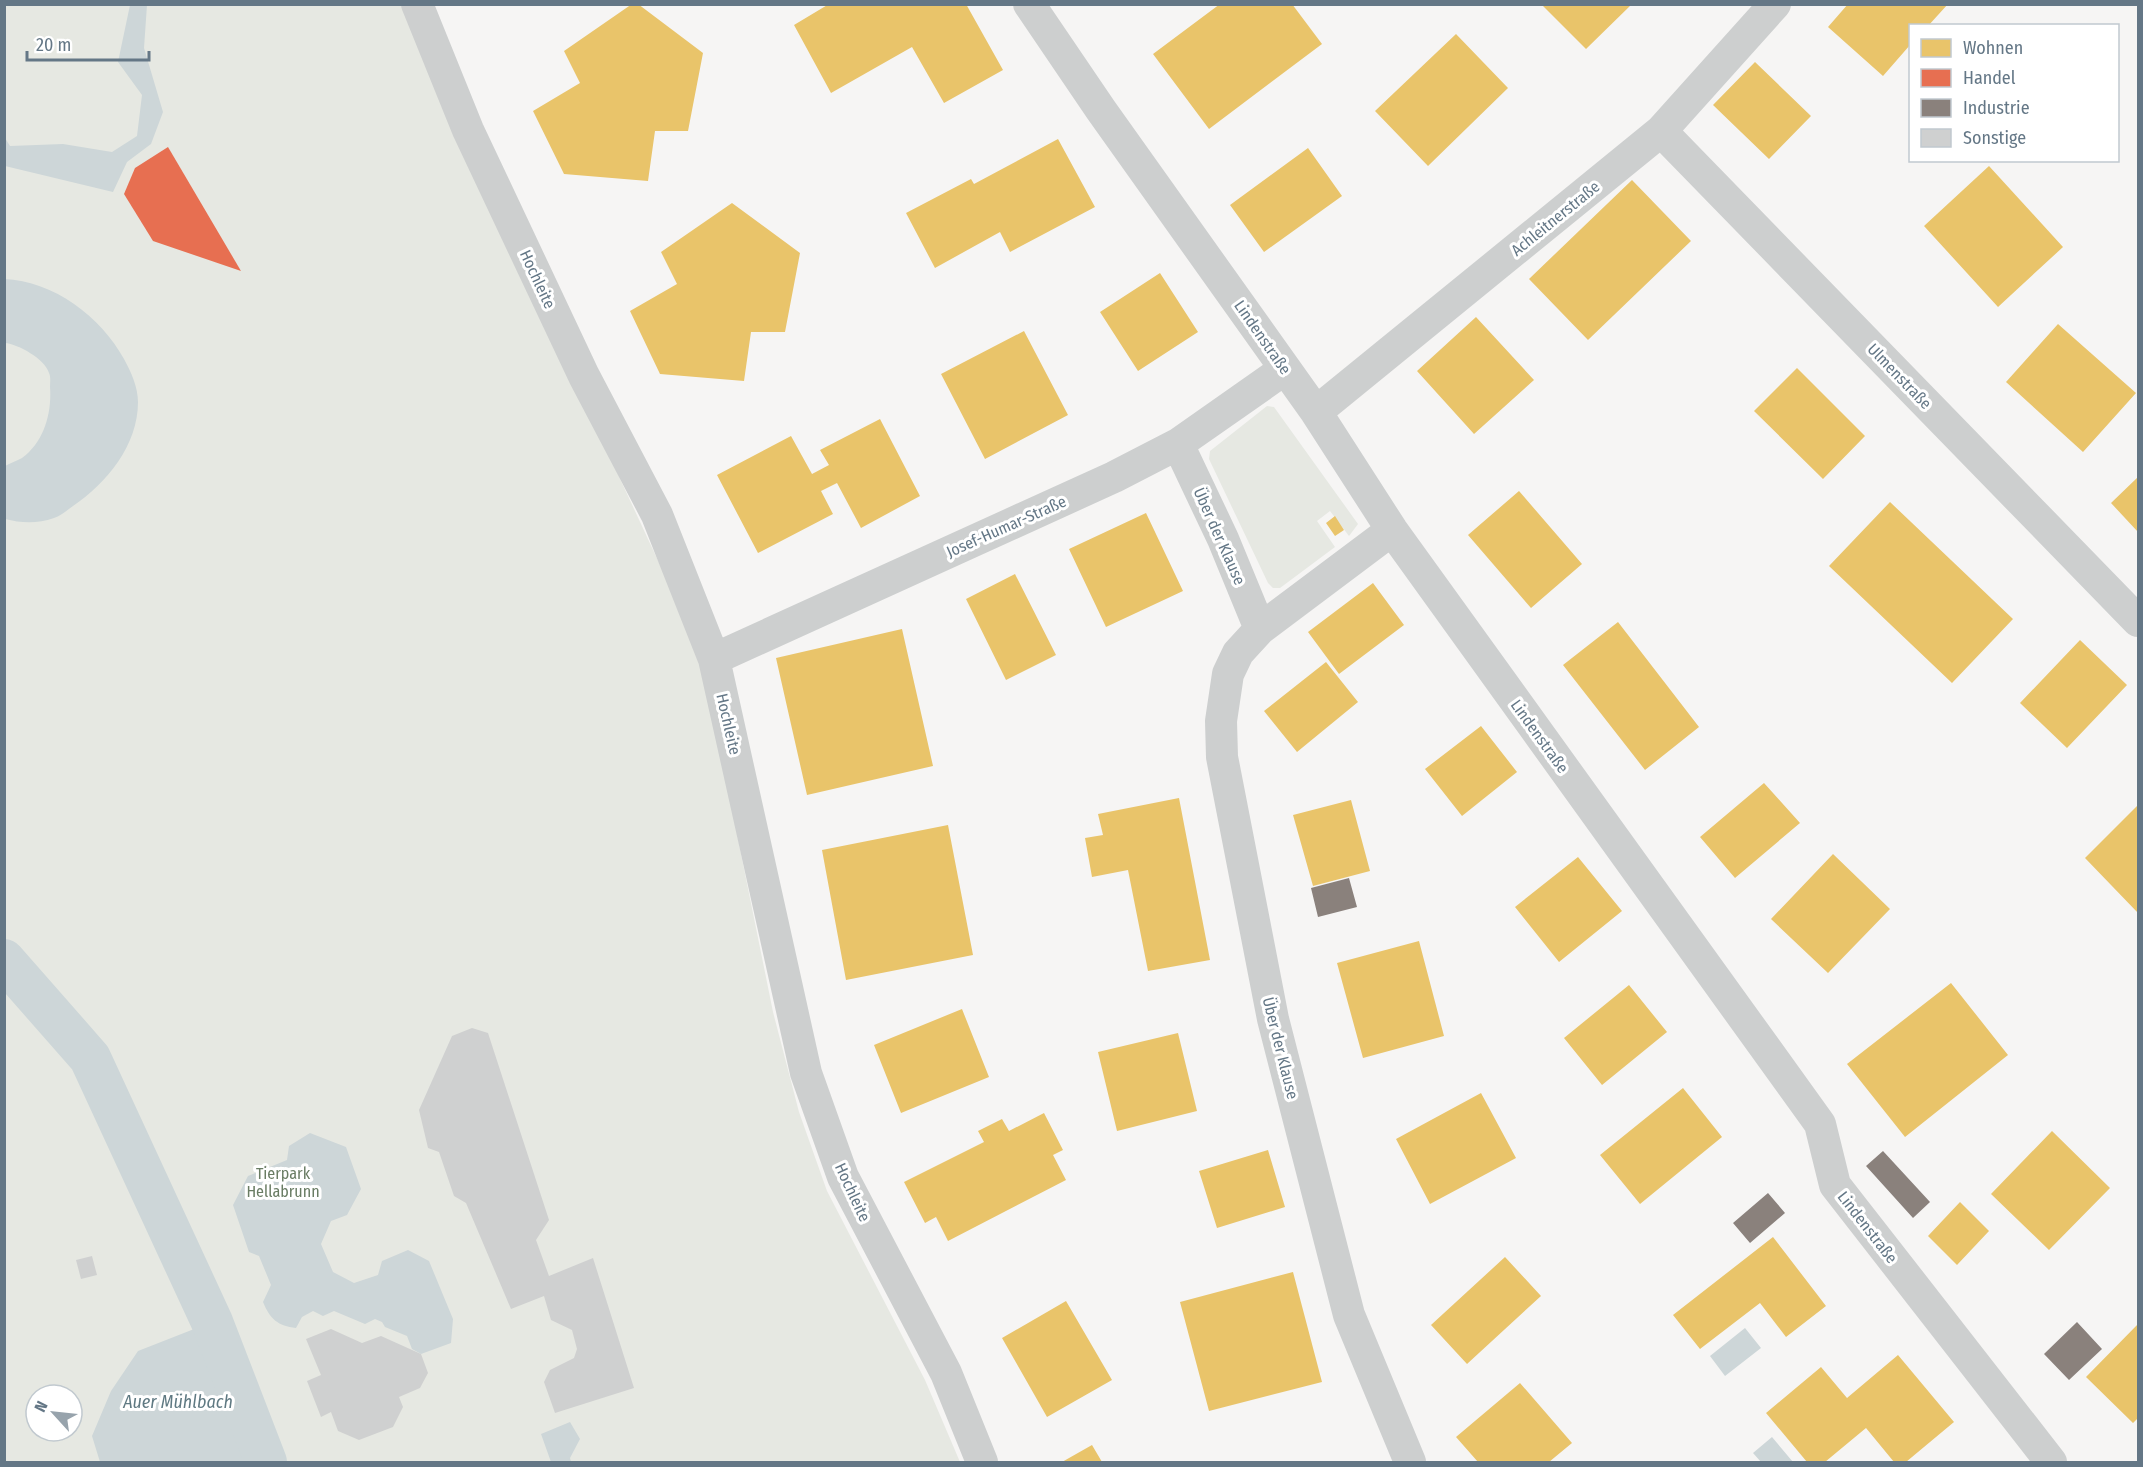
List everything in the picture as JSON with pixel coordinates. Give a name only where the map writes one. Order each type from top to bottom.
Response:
[{"type":"street","name":"Hochleite","points":[[417,4],[483,162],[584,376],[657,515],[714,659],[806,1072],[843,1177],[946,1373],[982,1462]]},
{"type":"street","name":"Lindenstraße","points":[[1029,4],[1316,412],[1392,530],[1820,1124],[1835,1185],[2051,1462]]},
{"type":"street","name":"Achleitnerstraße","points":[[1316,412],[1661,131],[1775,4]]},
{"type":"street","name":"Ulmenstraße","points":[[1661,131],[2139,621]]},
{"type":"street","name":"Josef-Humar-Straße","points":[[714,659],[1114,477],[1178,444],[1285,369]]},
{"type":"street","name":"Über der Klause","points":[[1178,444],[1223,539],[1260,629]]},
{"type":"street","name":"Über der Klause","points":[[1392,530],[1260,629],[1238,653],[1228,674],[1221,721],[1222,757],[1273,1019],[1349,1315],[1410,1462]]},
{"type":"green space","name":"Tierpark Hellabrunn","points":[[5,5],[401,5],[456,137],[576,384],[700,651],[773,1012],[799,1112],[827,1191],[925,1380],[960,1462],[5,1462]]},
{"type":"green space","points":[[1267,406],[1274,407],[1358,524],[1349,536],[1330,511],[1317,521],[1335,547],[1280,588],[1273,588],[1268,583],[1209,459],[1210,451]]},
{"type":"water","points":[[130,5],[147,5],[144,48],[163,112],[151,144],[127,162],[113,192],[5,166],[5,138],[10,146],[63,144],[112,152],[137,136],[142,95],[118,62]]},
{"type":"water","points":[[4,279],[41,286],[74,304],[89,316],[103,329],[124,359],[134,380],[138,396],[137,418],[133,433],[109,474],[86,497],[64,513],[35,522],[5,519],[5,466],[22,458],[36,444],[41,435],[50,407],[50,375],[37,358],[24,349],[5,343]]},
{"type":"water","points":[[310,1133],[346,1147],[361,1189],[347,1215],[331,1221],[321,1244],[333,1272],[354,1283],[378,1275],[382,1261],[408,1250],[429,1261],[453,1319],[451,1343],[421,1354],[412,1349],[407,1336],[385,1327],[382,1322],[375,1319],[365,1324],[334,1311],[323,1316],[313,1311],[302,1317],[296,1328],[275,1321],[269,1313],[263,1302],[271,1285],[259,1256],[249,1252],[233,1205],[248,1176],[287,1160],[289,1146]]},
{"type":"water","name":"Auer Mühlbach","points":[[212,1322],[266,1462],[100,1462],[92,1436],[111,1391],[138,1351]]},
{"type":"water","points":[[1745,1328],[1761,1348],[1725,1376],[1710,1356]]},
{"type":"water","points":[[570,1422],[580,1439],[570,1458],[571,1462],[551,1462],[541,1434]]},
{"type":"water","points":[[1772,1437],[1793,1462],[1761,1462],[1753,1453]]},
{"type":"building: Wohnen","points":[[632,4],[638,4],[703,53],[688,131],[655,131],[648,181],[564,174],[533,111],[580,83],[564,51]]},
{"type":"building: Wohnen","points":[[829,4],[966,4],[1003,70],[944,103],[912,47],[831,93],[794,25]]},
{"type":"building: Wohnen","points":[[1220,4],[1292,4],[1322,44],[1209,129],[1153,54]]},
{"type":"building: Wohnen","points":[[1848,4],[1948,4],[1930,24],[1909,24],[1909,46],[1883,76],[1828,27]]},
{"type":"building: Wohnen","points":[[1542,5],[1631,5],[1586,49]]},
{"type":"building: Wohnen","points":[[1456,34],[1508,88],[1428,166],[1375,111]]},
{"type":"building: Wohnen","points":[[1755,62],[1811,116],[1769,159],[1713,105]]},
{"type":"building: Wohnen","points":[[1058,139],[1095,207],[1010,252],[1000,232],[935,268],[906,213],[971,179],[974,184]]},
{"type":"building: Wohnen","points":[[1308,148],[1342,196],[1264,252],[1230,205]]},
{"type":"building: Wohnen","points":[[1989,166],[2063,247],[1998,307],[1924,226]]},
{"type":"building: Wohnen","points":[[1632,180],[1691,241],[1588,340],[1529,279]]},
{"type":"building: Wohnen","points":[[732,203],[800,253],[785,332],[751,332],[744,381],[660,374],[630,311],[677,284],[661,252]]},
{"type":"building: Wohnen","points":[[1160,273],[1198,332],[1138,371],[1100,312]]},
{"type":"building: Wohnen","points":[[1476,317],[1534,380],[1474,434],[1417,371]]},
{"type":"building: Wohnen","points":[[2058,324],[2136,393],[2083,452],[2006,382]]},
{"type":"building: Wohnen","points":[[1024,331],[1068,415],[985,459],[941,374]]},
{"type":"building: Wohnen","points":[[1797,368],[1865,436],[1823,479],[1754,411]]},
{"type":"building: Wohnen","points":[[880,419],[920,496],[861,528],[837,483],[821,491],[833,514],[758,553],[717,475],[791,436],[812,474],[829,465],[820,450]]},
{"type":"building: Wohnen","points":[[2138,477],[2138,532],[2111,503]]},
{"type":"building: Wohnen","points":[[1519,491],[1582,564],[1531,608],[1468,535]]},
{"type":"building: Wohnen","points":[[1890,502],[2013,619],[1952,683],[1829,566]]},
{"type":"building: Wohnen","points":[[1146,513],[1183,591],[1106,627],[1069,549]]},
{"type":"building: Wohnen","points":[[1335,516],[1344,530],[1335,536],[1326,523]]},
{"type":"building: Wohnen","points":[[1015,574],[1056,655],[1006,680],[966,599]]},
{"type":"building: Wohnen","points":[[1373,583],[1404,625],[1339,674],[1308,632]]},
{"type":"building: Wohnen","points":[[1618,622],[1699,727],[1645,770],[1563,665]]},
{"type":"building: Wohnen","points":[[902,629],[933,766],[807,795],[776,658]]},
{"type":"building: Wohnen","points":[[2080,640],[2127,685],[2067,748],[2020,703]]},
{"type":"building: Wohnen","points":[[1326,662],[1358,702],[1297,752],[1264,711]]},
{"type":"building: Wohnen","points":[[1481,726],[1517,772],[1462,816],[1425,769]]},
{"type":"building: Wohnen","points":[[1764,783],[1800,823],[1735,878],[1700,837]]},
{"type":"building: Wohnen","points":[[1179,798],[1210,960],[1148,971],[1128,870],[1092,877],[1085,838],[1103,835],[1098,814]]},
{"type":"building: Wohnen","points":[[1351,800],[1370,871],[1313,886],[1293,815]]},
{"type":"building: Wohnen","points":[[2138,805],[2138,913],[2085,858]]},
{"type":"building: Wohnen","points":[[948,825],[973,955],[846,980],[822,850]]},
{"type":"building: Wohnen","points":[[1833,854],[1890,909],[1828,973],[1771,919]]},
{"type":"building: Wohnen","points":[[1578,857],[1622,911],[1559,962],[1515,907]]},
{"type":"building: Wohnen","points":[[1419,941],[1444,1036],[1363,1058],[1337,963]]},
{"type":"building: Wohnen","points":[[1951,983],[2008,1055],[1905,1137],[1847,1064]]},
{"type":"building: Wohnen","points":[[1629,985],[1667,1032],[1602,1085],[1564,1038]]},
{"type":"building: Wohnen","points":[[962,1009],[989,1077],[901,1113],[874,1045]]},
{"type":"building: Wohnen","points":[[1178,1033],[1197,1111],[1117,1131],[1098,1052]]},
{"type":"building: Wohnen","points":[[1683,1088],[1722,1137],[1640,1204],[1600,1155]]},
{"type":"building: Wohnen","points":[[1481,1093],[1516,1158],[1430,1204],[1396,1139]]},
{"type":"building: Wohnen","points":[[1044,1113],[1063,1150],[1053,1155],[1066,1180],[948,1241],[936,1217],[925,1223],[904,1182],[984,1142],[978,1131],[1002,1119],[1009,1131]]},
{"type":"building: Wohnen","points":[[2052,1131],[2110,1188],[2049,1250],[1991,1194]]},
{"type":"building: Wohnen","points":[[1268,1150],[1285,1207],[1217,1228],[1199,1171]]},
{"type":"building: Wohnen","points":[[1960,1202],[1989,1231],[1957,1265],[1928,1236]]},
{"type":"building: Wohnen","points":[[1773,1237],[1826,1306],[1786,1337],[1760,1303],[1700,1349],[1673,1315]]},
{"type":"building: Wohnen","points":[[1505,1257],[1541,1296],[1467,1364],[1431,1325]]},
{"type":"building: Wohnen","points":[[1293,1272],[1322,1382],[1209,1411],[1180,1302]]},
{"type":"building: Wohnen","points":[[1066,1301],[1112,1380],[1047,1417],[1002,1338]]},
{"type":"building: Wohnen","points":[[2138,1324],[2138,1418],[2133,1423],[2086,1377]]},
{"type":"building: Wohnen","points":[[1898,1355],[1954,1422],[1906,1462],[1894,1462],[1866,1428],[1825,1462],[1807,1462],[1766,1413],[1821,1367],[1847,1398]]},
{"type":"building: Wohnen","points":[[1520,1383],[1572,1443],[1549,1462],[1478,1462],[1456,1437]]},
{"type":"building: Wohnen","points":[[1092,1445],[1102,1462],[1062,1462]]},
{"type":"building: Handel","points":[[168,147],[241,271],[153,241],[124,194],[135,168]]},
{"type":"building: Industrie","points":[[1349,878],[1357,907],[1318,917],[1311,888]]},
{"type":"building: Industrie","points":[[1883,1151],[1930,1202],[1913,1218],[1866,1166]]},
{"type":"building: Industrie","points":[[1768,1193],[1785,1213],[1750,1243],[1733,1223]]},
{"type":"building: Industrie","points":[[2077,1322],[2102,1349],[2069,1380],[2044,1354]]},
{"type":"building: Sonstige","points":[[472,1028],[488,1033],[549,1220],[536,1240],[549,1276],[593,1258],[634,1388],[555,1413],[544,1382],[550,1370],[574,1358],[577,1349],[572,1330],[551,1320],[544,1296],[511,1309],[466,1203],[454,1196],[439,1152],[428,1148],[419,1110],[452,1036]]},
{"type":"building: Sonstige","points":[[92,1256],[97,1275],[81,1279],[76,1260]]},
{"type":"building: Sonstige","points":[[331,1329],[362,1343],[381,1336],[421,1354],[428,1373],[420,1388],[399,1397],[403,1407],[393,1427],[359,1440],[338,1431],[331,1412],[321,1417],[307,1381],[321,1375],[306,1339]]},
{"type":"waterway","name":"Auer Mühlbach","points":[[4,960],[90,1058],[212,1322],[266,1462]]}]
